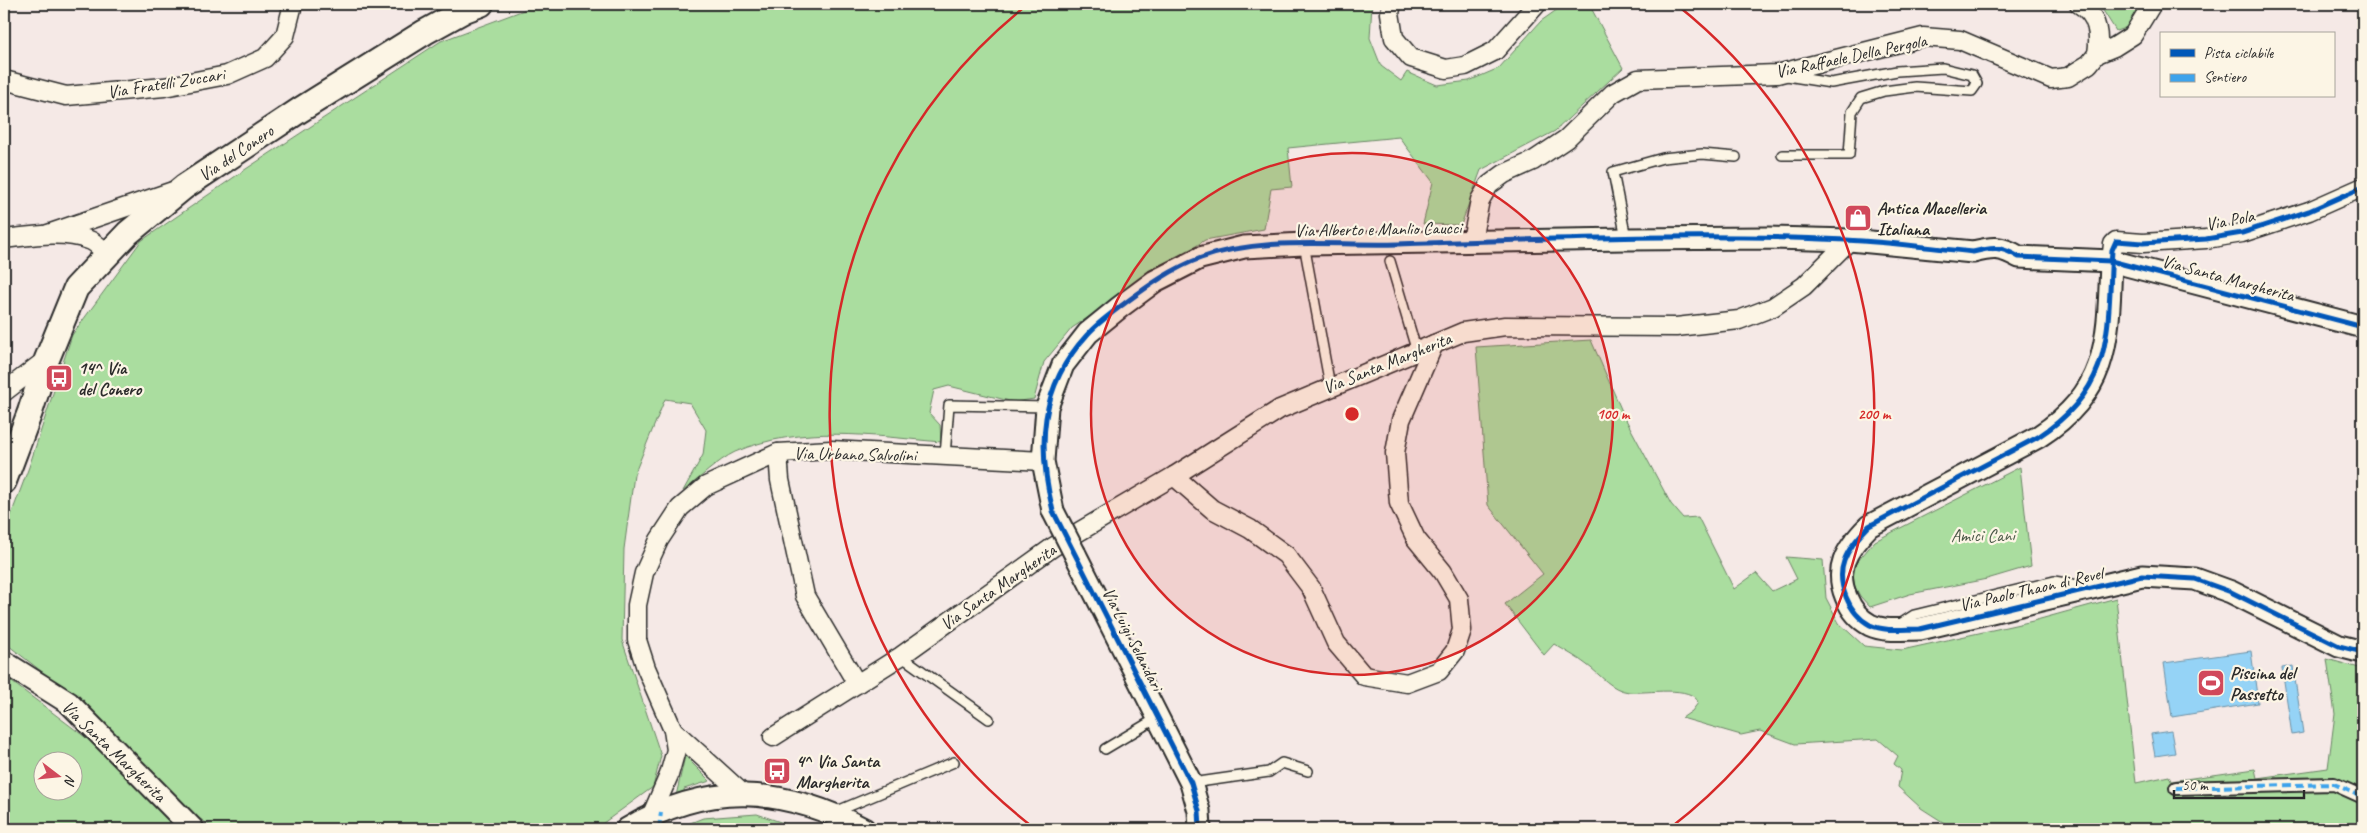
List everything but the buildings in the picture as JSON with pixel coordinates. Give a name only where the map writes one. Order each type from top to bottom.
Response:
[{"type":"main road","name":"Via del Conero","points":[[4,481],[30,412],[47,359],[76,288],[107,254],[128,233],[184,187],[300,110],[470,6]]},
{"type":"street","name":"Via Fratelli Zuccari","points":[[4,80],[66,96],[164,87],[227,75],[265,58],[284,36],[293,4]]},
{"type":"street","points":[[1392,4],[1390,12],[1394,38],[1411,58],[1446,70],[1465,66],[1495,51],[1537,4]]},
{"type":"street","points":[[2079,4],[2086,8],[2096,22],[2099,36],[2097,54]]},
{"type":"street","name":"Via Raffaele Della Pergola","points":[[1472,240],[1480,200],[1488,185],[1566,139],[1613,93],[1638,79],[1777,74],[1923,37],[1960,40],[2051,79],[2068,77],[2089,64],[2097,54],[2114,47],[2133,35],[2152,4]]},
{"type":"street","points":[[4,239],[48,234],[184,187]]},
{"type":"street","name":"Via Pola","points":[[2111,261],[2113,244],[2116,241],[2143,242],[2206,239],[2242,233],[2309,211],[2363,187]]},
{"type":"street","points":[[90,220],[112,223],[128,233]]},
{"type":"street","points":[[48,234],[90,240],[107,254]]},
{"type":"street","points":[[1472,240],[1767,238],[1850,240]]},
{"type":"street","name":"Via Alberto e Manlio Caucci","points":[[1043,461],[1047,407],[1063,365],[1088,333],[1155,280],[1200,258],[1235,249],[1304,244],[1387,244],[1472,240]]},
{"type":"street","name":"Via Santa Margherita","points":[[773,737],[901,656],[1053,547],[1174,476],[1280,409],[1330,386],[1463,332],[1505,326],[1676,327],[1739,320],[1772,307],[1804,286],[1850,240],[1973,252],[1991,261],[2010,261],[2019,257],[2111,261],[2363,327]]},
{"type":"street","name":"Via Paolo Thaon di Revel","points":[[2111,261],[2109,321],[2102,360],[2082,399],[2061,422],[2038,437],[1869,526],[1854,542],[1843,562],[1843,581],[1847,601],[1858,617],[1871,625],[1892,630],[1920,629],[2142,576],[2196,579],[2231,592],[2339,646],[2363,652]]},
{"type":"street","points":[[1174,476],[1212,509],[1250,529],[1286,555],[1310,588],[1336,644],[1364,676],[1406,683],[1439,671],[1455,651],[1462,630],[1459,599],[1443,572],[1416,539],[1399,503],[1395,453],[1401,420],[1434,344]]},
{"type":"street","points":[[4,392],[47,359]]},
{"type":"street","name":"Via Urbano Salvolini","points":[[652,814],[669,775],[676,750],[673,730],[646,668],[637,640],[637,605],[644,573],[659,540],[680,508],[706,486],[778,453],[831,450],[1043,461]]},
{"type":"street","points":[[778,453],[780,480],[805,596],[857,684]]},
{"type":"street","name":"Via Luigi Selandari","points":[[1043,461],[1053,511],[1191,783],[1199,811],[1200,829]]},
{"type":"street","name":"Via Santa Margherita","points":[[4,662],[68,703],[193,829]]},
{"type":"street","name":"Via Urbano Salvolini","points":[[673,730],[742,793]]},
{"type":"street","points":[[2176,788],[2334,784],[2363,797]]},
{"type":"street","points":[[627,829],[652,814],[691,802],[742,793],[798,801],[832,813],[864,829]]},
{"type":"lane","points":[[1777,74],[1831,84],[1897,71],[1943,68],[1972,75],[1977,84],[1972,91],[1915,87],[1861,98],[1852,112],[1849,156],[1782,155]]},
{"type":"lane","points":[[1626,239],[1613,172],[1663,158],[1692,155],[1736,157]]},
{"type":"lane","name":"Via Alberto e Manlio Caucci","points":[[1304,244],[1330,386]]},
{"type":"lane","points":[[1390,261],[1416,352]]},
{"type":"lane","points":[[945,456],[949,405],[1047,407]]},
{"type":"lane","points":[[901,656],[989,719]]},
{"type":"lane","name":"Via Luigi Selandari","points":[[1105,749],[1157,718]]},
{"type":"lane","points":[[832,813],[954,762]]},
{"type":"lane","points":[[1191,783],[1269,772],[1282,763],[1308,771]]},
{"type":"green space","points":[[540,4],[1372,4],[1370,38],[1381,66],[1401,81],[1407,72],[1437,85],[1469,81],[1499,68],[1541,21],[1565,4],[1589,4],[1623,68],[1555,131],[1481,170],[1461,225],[1423,224],[1433,182],[1399,137],[1288,148],[1292,187],[1271,189],[1264,229],[1205,240],[1072,328],[1044,362],[1034,399],[1014,402],[949,386],[934,390],[929,413],[940,425],[941,442],[837,434],[785,438],[760,443],[735,452],[715,465],[683,491],[703,455],[706,430],[690,403],[665,399],[634,475],[624,549],[622,640],[661,756],[653,787],[595,829],[215,829],[172,800],[92,711],[4,642],[4,534],[29,467],[72,335],[141,241],[246,169],[441,41]]},
{"type":"green space","points":[[2099,4],[2148,4],[2136,24],[2116,31]]},
{"type":"green space","points":[[1591,340],[1624,416],[1671,504],[1683,518],[1698,517],[1734,589],[1756,573],[1772,591],[1797,579],[1786,557],[1823,560],[1826,598],[1839,623],[1864,646],[1902,650],[2033,621],[2116,598],[2136,783],[2169,776],[2171,781],[2255,769],[2257,778],[2328,768],[2335,714],[2327,659],[2363,669],[2363,829],[1994,829],[1946,824],[1921,808],[1898,787],[1901,770],[1894,764],[1898,756],[1878,739],[1795,744],[1760,731],[1741,735],[1682,718],[1692,711],[1698,703],[1695,697],[1688,694],[1668,691],[1623,691],[1611,685],[1583,662],[1554,644],[1544,655],[1505,604],[1543,574],[1488,505],[1476,347]]},
{"type":"green space","name":"Amici Cani","points":[[2020,467],[2031,566],[1987,579],[1910,594],[1870,607],[1860,596],[1854,585],[1853,575],[1856,563],[1875,541]]},
{"type":"green space","points":[[4,676],[97,746],[179,829],[4,829]]},
{"type":"green space","points":[[685,756],[710,781],[684,789],[685,794],[676,796]]},
{"type":"green space","points":[[757,814],[801,829],[675,829],[703,818]]},
{"type":"water","name":"Piscina del Passetto","points":[[2251,651],[2258,703],[2172,717],[2164,663]]},
{"type":"water","points":[[2293,666],[2303,733],[2292,735],[2282,668]]},
{"type":"water","points":[[2171,731],[2175,753],[2155,756],[2151,734]]},
{"type":"marked path","points":[[2176,788],[2334,784],[2363,797]]},
{"type":"marked path","points":[[659,829],[661,812]]},
{"type":"cycle path","points":[[2363,187],[2309,211],[2242,233],[2206,239],[2143,243],[2116,241],[2112,250],[2107,332],[2102,356],[2094,377],[2081,398],[2063,418],[2038,437],[1869,526],[1849,551],[1842,570],[1843,588],[1850,606],[1863,620],[1870,625],[1882,629],[1920,629],[2142,576],[2195,579],[2231,592],[2339,646],[2363,652]]},
{"type":"cycle path","points":[[1200,829],[1199,811],[1191,783],[1053,511],[1048,487],[1044,440],[1051,396],[1059,375],[1071,355],[1087,335],[1095,326],[1143,290],[1191,262],[1225,251],[1274,244],[1398,244],[1566,239],[1735,237],[1846,240],[1973,252],[1996,248],[2019,257],[2111,261],[2363,327]]},
{"type":"place","name":"Antica Macelleria Italiana","points":[[1858,218]]},
{"type":"place","name":"14^ Via del Conero","points":[[59,378]]},
{"type":"place","name":"Piscina del Passetto","points":[[2211,683]]},
{"type":"place","name":"4^ Via Santa Margherita","points":[[777,771]]}]
